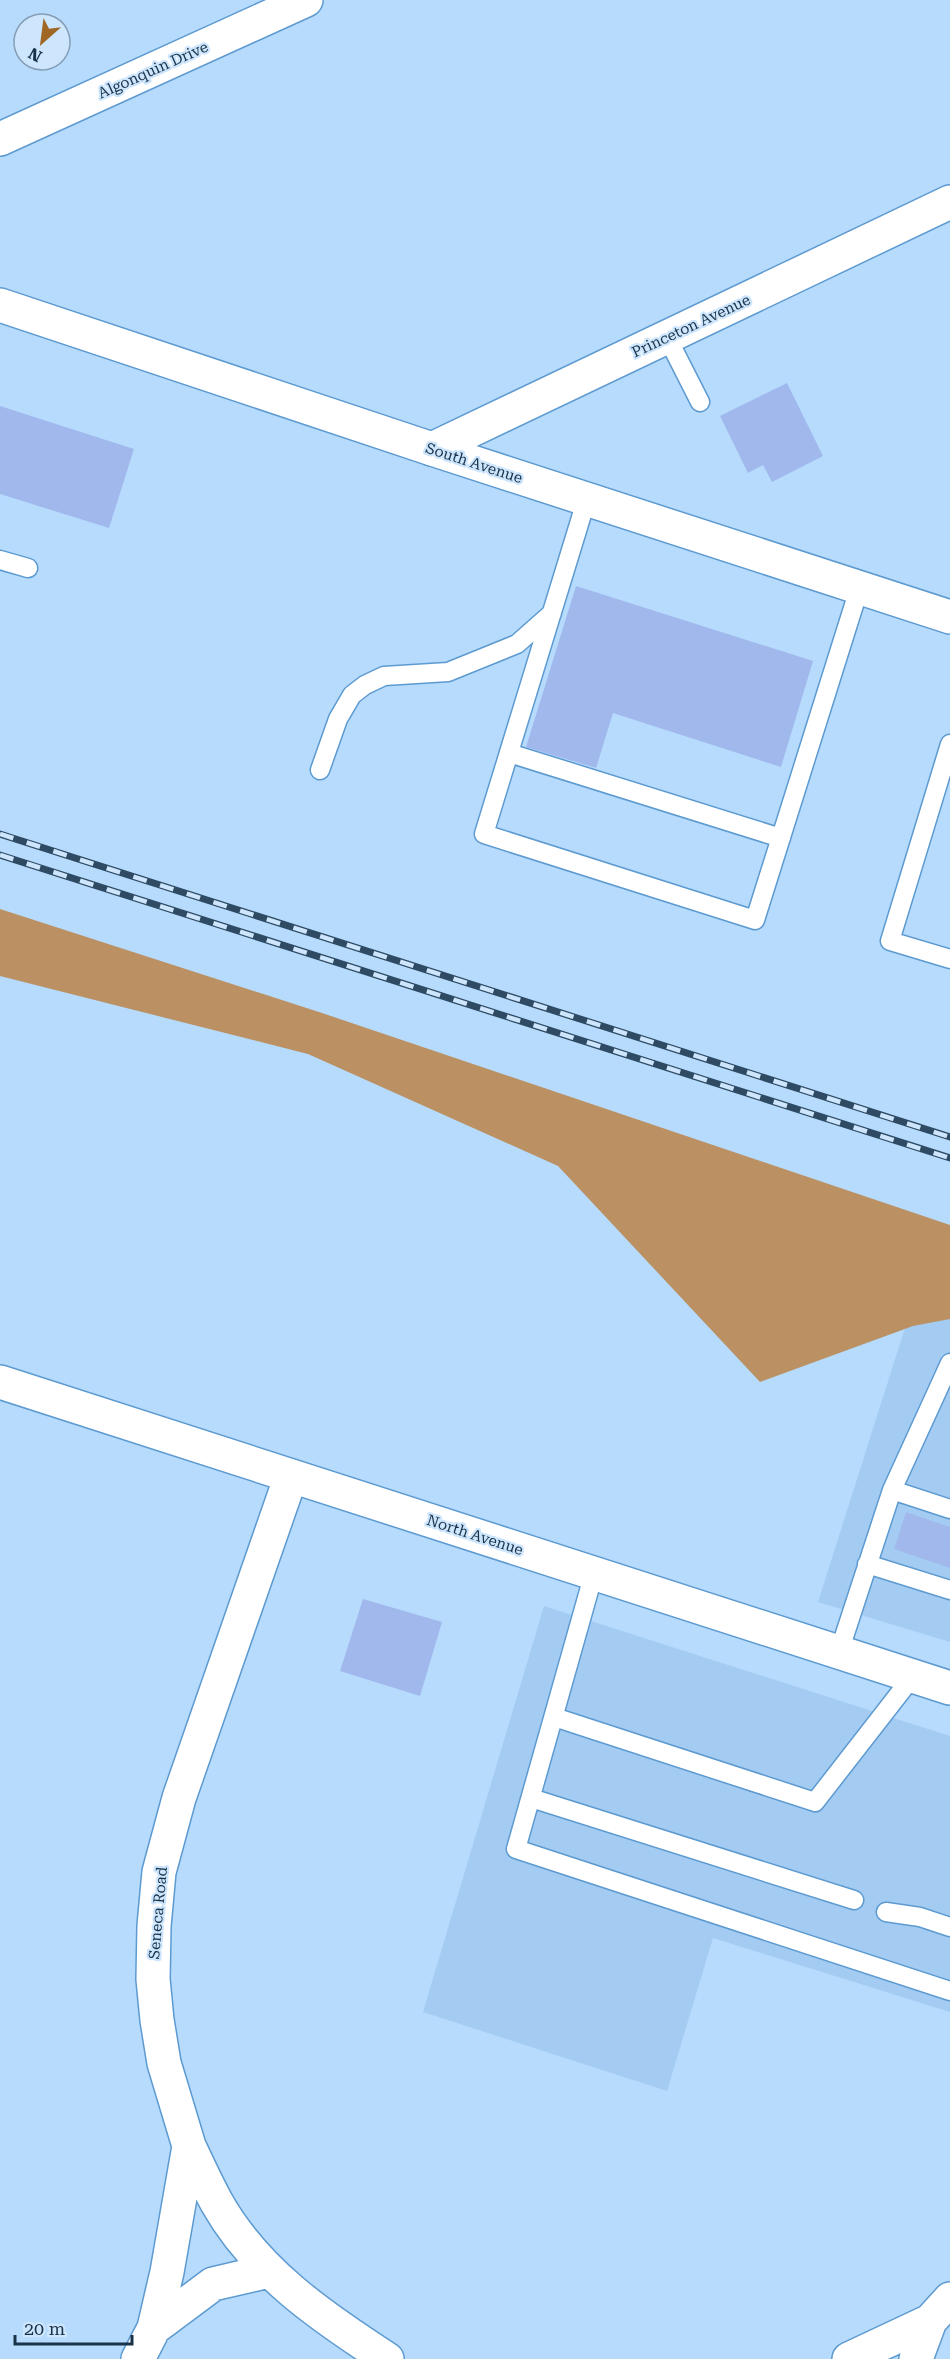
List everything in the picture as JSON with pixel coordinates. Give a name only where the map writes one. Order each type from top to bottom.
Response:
[{"type":"street","name":"Algonquin Drive","points":[[0,139],[306,0]]},
{"type":"street","name":"Princeton Avenue","points":[[432,449],[950,202]]},
{"type":"street","name":"South Avenue","points":[[0,305],[432,449],[950,617]]},
{"type":"street","name":"North Avenue","points":[[0,1382],[950,1688]]},
{"type":"street","name":"Seneca Road","points":[[138,2359],[154,2328],[167,2272],[189,2146],[164,2063],[157,2020],[153,1947],[159,1872],[178,1798],[291,1476]]},
{"type":"street","points":[[189,2146],[218,2204],[269,2271],[322,2316],[387,2359]]},
{"type":"street","points":[[154,2328],[213,2284],[269,2271]]},
{"type":"street","points":[[849,2359],[940,2310]]},
{"type":"street","points":[[916,2359],[940,2310]]},
{"type":"lane","points":[[667,337],[700,402]]},
{"type":"lane","points":[[587,498],[484,834],[755,920],[859,589]]},
{"type":"lane","points":[[0,560],[28,568]]},
{"type":"lane","points":[[320,770],[338,719],[352,695],[365,685],[384,676],[448,672],[517,644],[553,612]]},
{"type":"lane","points":[[950,744],[890,941],[950,959]]},
{"type":"lane","points":[[509,753],[781,838]]},
{"type":"lane","points":[[839,1652],[892,1490],[950,1363]]},
{"type":"lane","points":[[892,1490],[950,1509]]},
{"type":"lane","points":[[867,1564],[950,1590]]},
{"type":"lane","points":[[594,1573],[516,1849],[950,1991]]},
{"type":"lane","points":[[554,1718],[815,1802],[913,1676]]},
{"type":"lane","points":[[531,1798],[854,1900]]},
{"type":"lane","points":[[886,1912],[920,1917],[950,1927]]},
{"type":"shaded area","points":[[0,909],[322,1013],[950,1225],[950,1319],[913,1326],[760,1382],[558,1166],[308,1054],[0,976]]},
{"type":"shaded area","points":[[917,1290],[950,1300],[950,1642],[818,1602]]},
{"type":"shaded area","points":[[544,1606],[950,1736],[950,2012],[713,1938],[667,2091],[423,2012]]},
{"type":"building","points":[[787,383],[823,456],[772,482],[763,465],[748,473],[720,416]]},
{"type":"building","points":[[0,406],[134,449],[109,528],[0,494]]},
{"type":"building","points":[[576,586],[813,661],[781,767],[613,713],[596,768],[526,747]]},
{"type":"building","points":[[906,1512],[950,1527],[950,1568],[894,1549]]},
{"type":"building","points":[[363,1599],[442,1622],[420,1696],[340,1671]]},
{"type":"railway","points":[[0,834],[950,1137]]},
{"type":"railway","points":[[0,855],[950,1158]]}]
